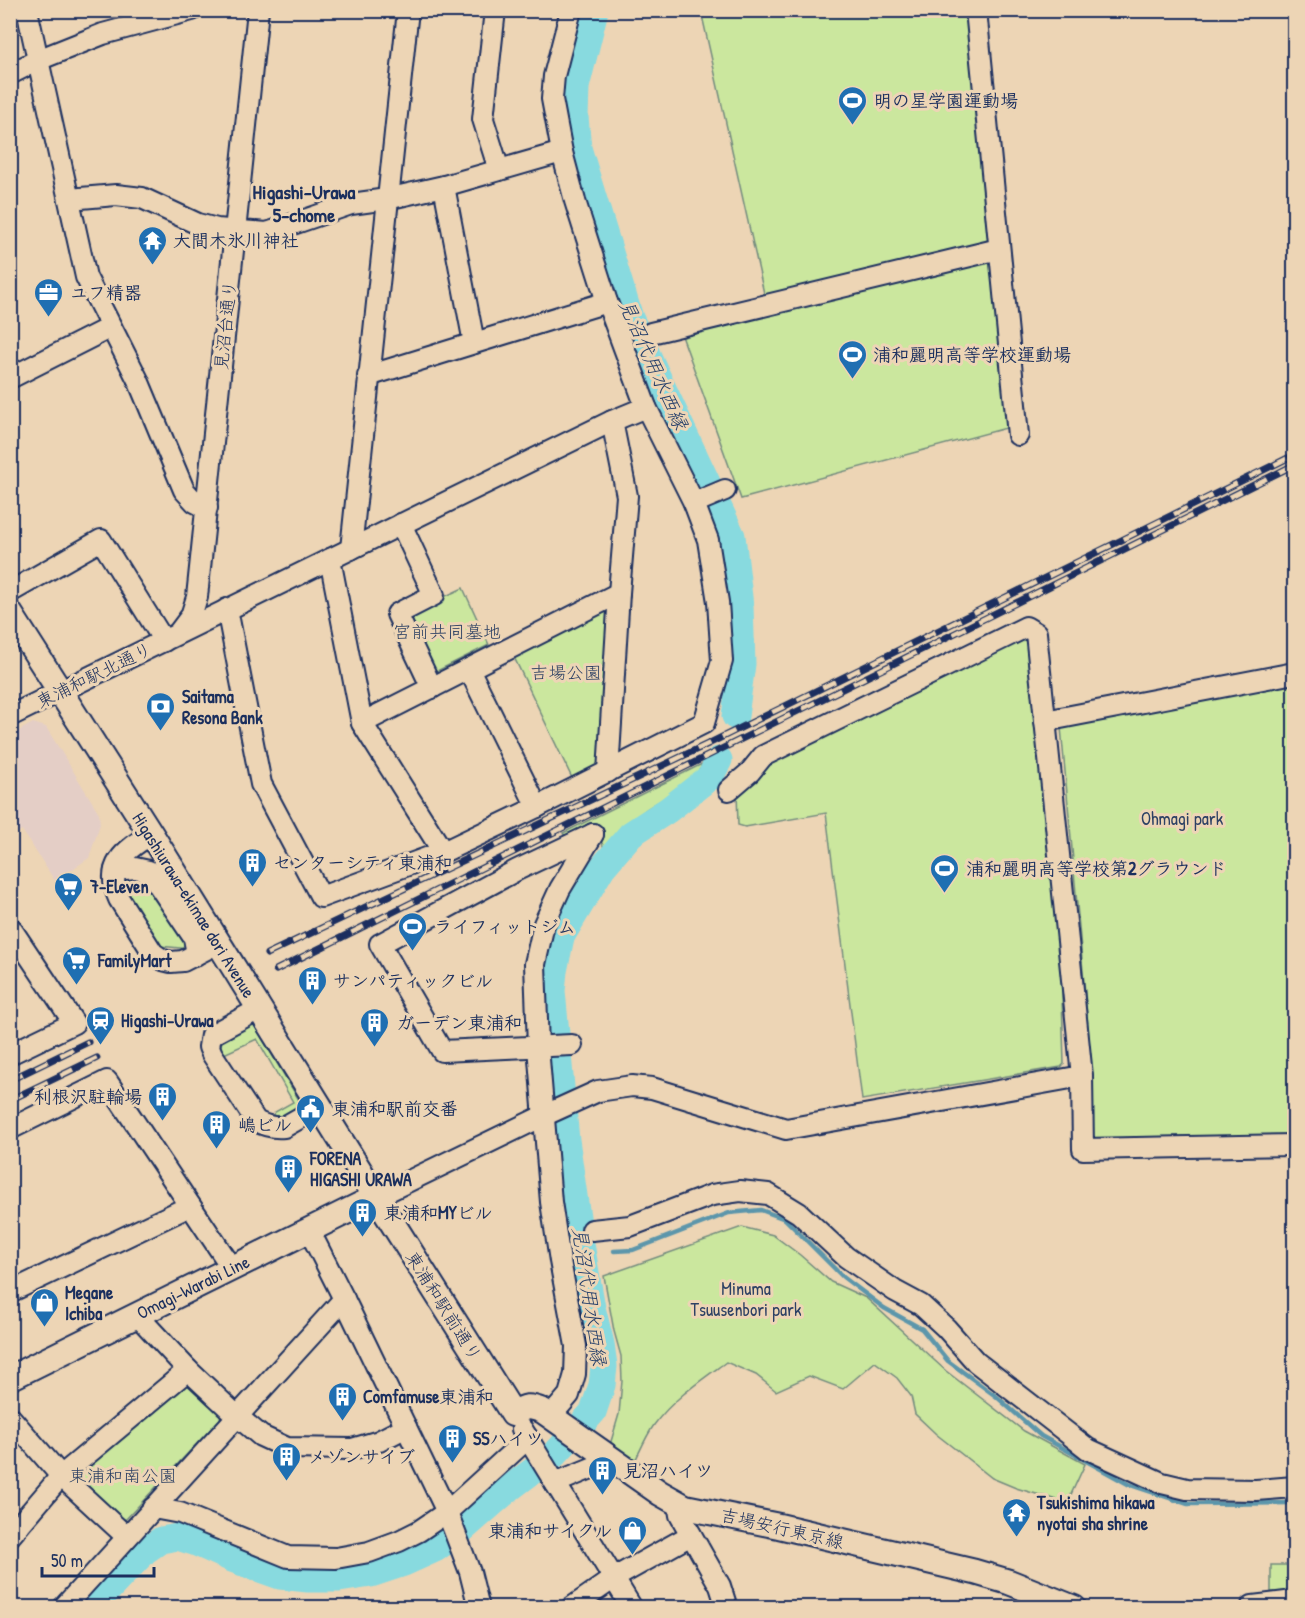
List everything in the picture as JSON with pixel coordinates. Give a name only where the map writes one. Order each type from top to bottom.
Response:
[{"type":"main road","name":"Higashiurawa-ekimae dori Avenue","points":[[10,613],[151,834],[376,1197]]},
{"type":"main road","name":"Omagi-Warabi Line","points":[[10,1378],[376,1197]]},
{"type":"main road","name":"東浦和駅前通り","points":[[376,1197],[513,1414]]},
{"type":"main road","name":"吉場安行東京線","points":[[513,1414],[529,1406],[536,1408],[556,1419],[660,1493],[685,1507],[779,1526],[975,1572],[1009,1582],[1074,1608]]},
{"type":"main road","points":[[1253,1608],[1294,1603]]},
{"type":"street","points":[[27,10],[86,277],[138,380],[184,490],[195,502],[207,508]]},
{"type":"street","points":[[10,74],[38,60],[104,34],[192,10]]},
{"type":"street","name":"見沼台通り","points":[[171,637],[191,616],[197,597],[258,10]]},
{"type":"street","points":[[351,549],[408,10]]},
{"type":"street","points":[[495,10],[483,119],[499,170]]},
{"type":"street","points":[[227,609],[261,784],[321,897],[443,852],[704,723],[722,660],[717,591],[708,540],[694,503],[646,407],[607,302],[562,152],[552,99],[554,76],[571,10]]},
{"type":"street","points":[[976,10],[1018,435]]},
{"type":"street","points":[[69,199],[116,195],[142,198],[198,224],[217,229],[267,233],[351,204],[387,199],[444,186],[562,152]]},
{"type":"street","points":[[444,186],[474,343]]},
{"type":"street","points":[[651,333],[999,249]]},
{"type":"street","points":[[368,376],[607,302]]},
{"type":"street","points":[[13,371],[111,327]]},
{"type":"street","name":"東浦和駅北通り","points":[[10,716],[612,421],[646,407]]},
{"type":"street","points":[[608,772],[627,496],[612,421]]},
{"type":"street","points":[[694,503],[725,490]]},
{"type":"street","points":[[401,524],[434,595],[397,614],[432,688]]},
{"type":"street","points":[[10,592],[101,540],[171,637]]},
{"type":"street","points":[[330,559],[362,723],[443,852]]},
{"type":"street","points":[[362,723],[619,593]]},
{"type":"street","points":[[729,790],[750,772],[763,756],[1026,627],[1036,633],[1082,1076],[1083,1149],[1294,1145]]},
{"type":"street","points":[[469,669],[537,807]]},
{"type":"street","points":[[1045,721],[1294,673]]},
{"type":"street","points":[[151,834],[124,853],[118,861],[114,879],[119,899],[153,953],[163,960],[183,961],[218,943]]},
{"type":"street","points":[[556,1419],[569,1395],[575,1374],[576,1346],[551,1202],[538,1047],[535,964],[544,924],[560,889],[593,834],[517,870],[380,944],[442,1051],[538,1047],[572,1045]]},
{"type":"street","points":[[115,870],[135,868],[148,871],[194,938],[196,949],[194,956]]},
{"type":"street","points":[[10,927],[74,1023],[10,1054]]},
{"type":"street","points":[[259,1010],[211,1035],[209,1047],[212,1054],[256,1122],[277,1128],[284,1127],[319,1107]]},
{"type":"street","points":[[376,1197],[543,1116],[598,1091],[615,1087],[652,1088],[786,1130],[1082,1076]]},
{"type":"street","points":[[10,1129],[107,1081],[232,1268]]},
{"type":"street","points":[[592,1230],[630,1226],[712,1195],[740,1191],[768,1194],[799,1213],[846,1257],[895,1291],[921,1305],[946,1328],[976,1362],[1088,1449],[1162,1483],[1187,1489],[1256,1490],[1294,1487]]},
{"type":"street","points":[[10,1292],[190,1206]]},
{"type":"street","points":[[309,1230],[450,1518],[470,1572],[479,1608]]},
{"type":"street","points":[[63,1608],[344,1299]]},
{"type":"street","points":[[137,1315],[188,1370],[237,1416],[261,1436],[287,1448],[352,1449],[379,1441],[406,1427]]},
{"type":"street","points":[[10,1536],[61,1476],[188,1370]]},
{"type":"street","points":[[513,1414],[632,1608]]},
{"type":"street","points":[[10,1417],[61,1476],[127,1537]]},
{"type":"street","points":[[153,1508],[180,1513],[288,1557],[336,1558],[369,1552],[450,1518],[530,1442]]},
{"type":"street","points":[[553,1480],[611,1460]]},
{"type":"street","points":[[678,1503],[680,1515],[720,1586],[727,1608]]},
{"type":"street","points":[[571,1608],[614,1578],[691,1535]]},
{"type":"shaded area","points":[[33,723],[46,727],[99,813],[100,824],[89,858],[55,881],[22,830],[11,837],[11,735]]},
{"type":"green space","name":"明の星学園運動場","points":[[701,11],[968,11],[993,242],[765,298]]},
{"type":"green space","name":"浦和麗明高等学校運動場","points":[[994,258],[1010,427],[741,499],[681,333]]},
{"type":"green space","name":"宮前共同墓地","points":[[463,588],[489,645],[435,672],[407,614]]},
{"type":"green space","name":"吉場公園","points":[[605,606],[612,613],[598,767],[572,778],[512,653]]},
{"type":"green space","name":"浦和麗明高等学校第2グラウンド","points":[[1023,636],[1028,638],[1061,962],[1064,1064],[1061,1067],[862,1100],[826,813],[745,827],[738,825],[737,791],[773,758]]},
{"type":"green space","name":"Ohmagi park","points":[[1294,680],[1294,1136],[1092,1141],[1091,1060],[1061,727]]},
{"type":"green space","points":[[702,764],[687,783],[639,814],[604,848],[595,826],[567,839],[563,833]]},
{"type":"green space","points":[[137,876],[153,883],[191,949],[159,946],[129,894],[125,882],[130,877]]},
{"type":"green space","points":[[253,1023],[305,1110],[288,1121],[272,1116],[293,1102],[257,1039],[220,1054],[222,1039]]},
{"type":"green space","name":"Minuma Tsuusenbori park","points":[[742,1227],[773,1235],[831,1282],[866,1298],[946,1371],[1024,1431],[1085,1464],[1067,1503],[1016,1488],[992,1478],[936,1434],[915,1414],[911,1396],[897,1378],[875,1362],[843,1389],[809,1376],[776,1391],[756,1375],[726,1362],[687,1391],[661,1416],[648,1434],[634,1463],[610,1445],[619,1414],[622,1381],[621,1356],[604,1276]]},
{"type":"green space","name":"東浦和南公園","points":[[189,1382],[221,1411],[220,1419],[126,1519],[120,1520],[74,1478],[74,1472],[183,1383]]},
{"type":"green space","points":[[1271,1565],[1290,1565],[1290,1591],[1271,1592]]},
{"type":"waterway","name":"見沼代用水西縁","points":[[595,10],[576,87],[575,117],[578,148],[630,318],[732,536],[740,606],[742,664],[735,716]]},
{"type":"waterway","name":"見沼代用水西縁","points":[[91,1608],[145,1551],[161,1540],[178,1537],[280,1576],[339,1579],[371,1574],[404,1563],[435,1549],[463,1529],[510,1488],[555,1454],[593,1412],[602,1385],[604,1366],[580,1238],[566,1140],[552,991],[554,971],[561,937],[602,868],[631,834],[668,810],[710,777],[719,760]]},
{"type":"waterway","points":[[614,1251],[633,1250],[729,1213],[761,1210],[785,1219],[843,1277],[884,1308],[922,1329],[948,1361],[997,1397],[1041,1436],[1128,1484],[1188,1504],[1294,1503]]},
{"type":"railway","points":[[267,954],[710,743],[1294,455]]},
{"type":"railway","points":[[276,970],[1294,465]]},
{"type":"railway","points":[[10,1080],[88,1042]]},
{"type":"railway","points":[[10,1100],[97,1058]]},
{"type":"place","name":"明の星学園運動場","points":[[853,126]]},
{"type":"place","name":"大間木氷川神社","points":[[152,266]]},
{"type":"place","name":"ユフ精器","points":[[49,318]]},
{"type":"place","name":"浦和麗明高等学校運動場","points":[[852,380]]},
{"type":"place","name":"Saitama Resona Bank","points":[[161,732]]},
{"type":"place","name":"センターシティ東浦和","points":[[252,888]]},
{"type":"place","name":"浦和麗明高等学校第2グラウンド","points":[[945,894]]},
{"type":"place","name":"7-Eleven","points":[[69,912]]},
{"type":"place","name":"ライフィットジム","points":[[413,952]]},
{"type":"place","name":"FamilyMart","points":[[77,986]]},
{"type":"place","name":"サンパティックビル","points":[[312,1006]]},
{"type":"place","name":"Higashi-Urawa","points":[[100,1046]]},
{"type":"place","name":"ガーデン東浦和","points":[[375,1048]]},
{"type":"place","name":"利根沢駐輪場","points":[[163,1122]]},
{"type":"place","name":"東浦和駅前交番","points":[[311,1134]]},
{"type":"place","name":"嶋ビル","points":[[217,1150]]},
{"type":"place","name":"FORENA HIGASHI URAWA","points":[[289,1194]]},
{"type":"place","name":"東浦和MYビル","points":[[363,1238]]},
{"type":"place","name":"Megane Ichiba","points":[[44,1328]]},
{"type":"place","name":"Comfamuse東浦和","points":[[342,1422]]},
{"type":"place","name":"SSハイツ","points":[[452,1464]]},
{"type":"place","name":"メゾンサイブ","points":[[287,1482]]},
{"type":"place","name":"見沼ハイツ","points":[[602,1496]]},
{"type":"place","name":"Tsukishima hikawa nyotai sha shrine","points":[[1016,1538]]},
{"type":"place","name":"東浦和サイクル","points":[[633,1556]]},
{"type":"district","name":"Higashi-Urawa 5-chome","points":[[304,202]]}]
